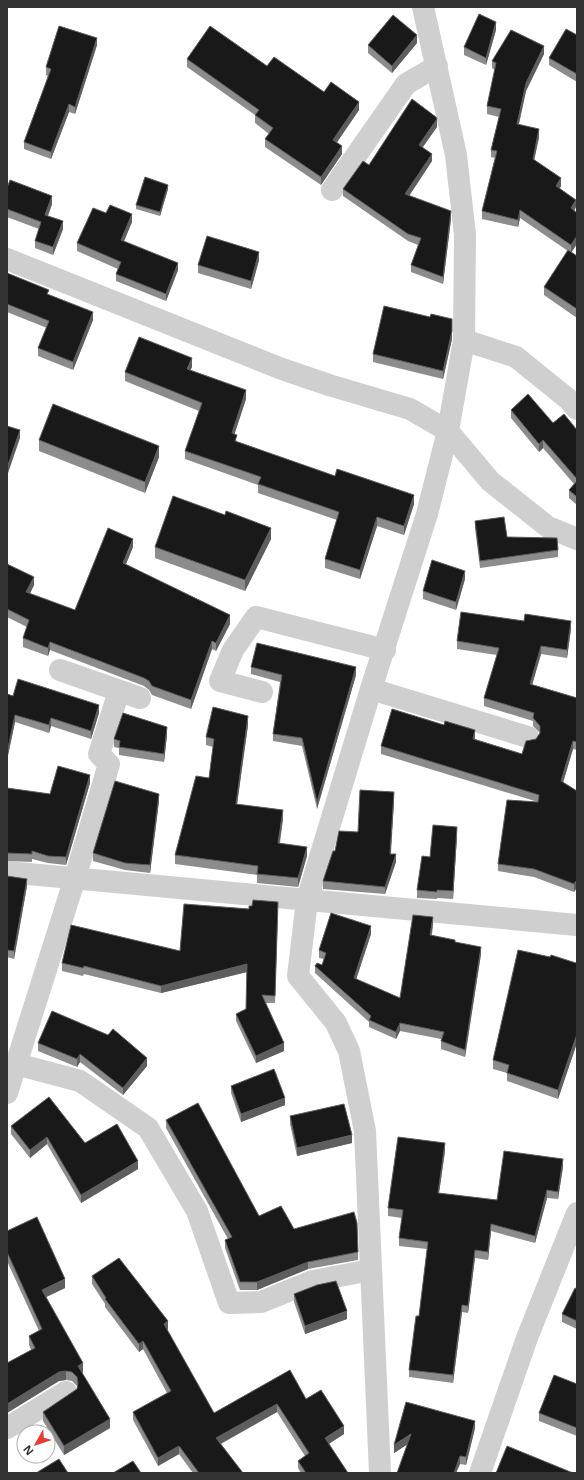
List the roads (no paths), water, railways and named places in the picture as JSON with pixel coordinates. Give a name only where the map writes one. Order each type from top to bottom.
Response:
[{"type":"street","points":[[380,1473],[365,1131],[349,1051],[336,1023],[298,976],[307,900],[371,689],[385,650],[427,514],[448,431],[464,340],[465,235],[456,155],[423,7]]},
{"type":"street","points":[[332,190],[406,84],[437,66]]},
{"type":"street","points":[[7,259],[282,369],[329,385],[410,408],[448,431],[490,481],[548,526],[577,539]]},
{"type":"street","points":[[464,340],[516,358],[568,399],[577,409]]},
{"type":"street","points":[[262,692],[220,681],[233,650],[256,618],[385,650]]},
{"type":"street","points":[[60,670],[140,698]]},
{"type":"street","points":[[371,689],[528,737]]},
{"type":"street","points":[[7,1093],[75,878],[109,764],[99,754],[119,691]]},
{"type":"street","points":[[7,872],[577,924]]},
{"type":"street","points":[[16,1064],[80,1081],[148,1128],[197,1212],[229,1303],[261,1302],[313,1281],[371,1270]]},
{"type":"street","points":[[480,1473],[527,1338],[577,1213]]},
{"type":"street","points":[[7,1428],[66,1392]]}]
